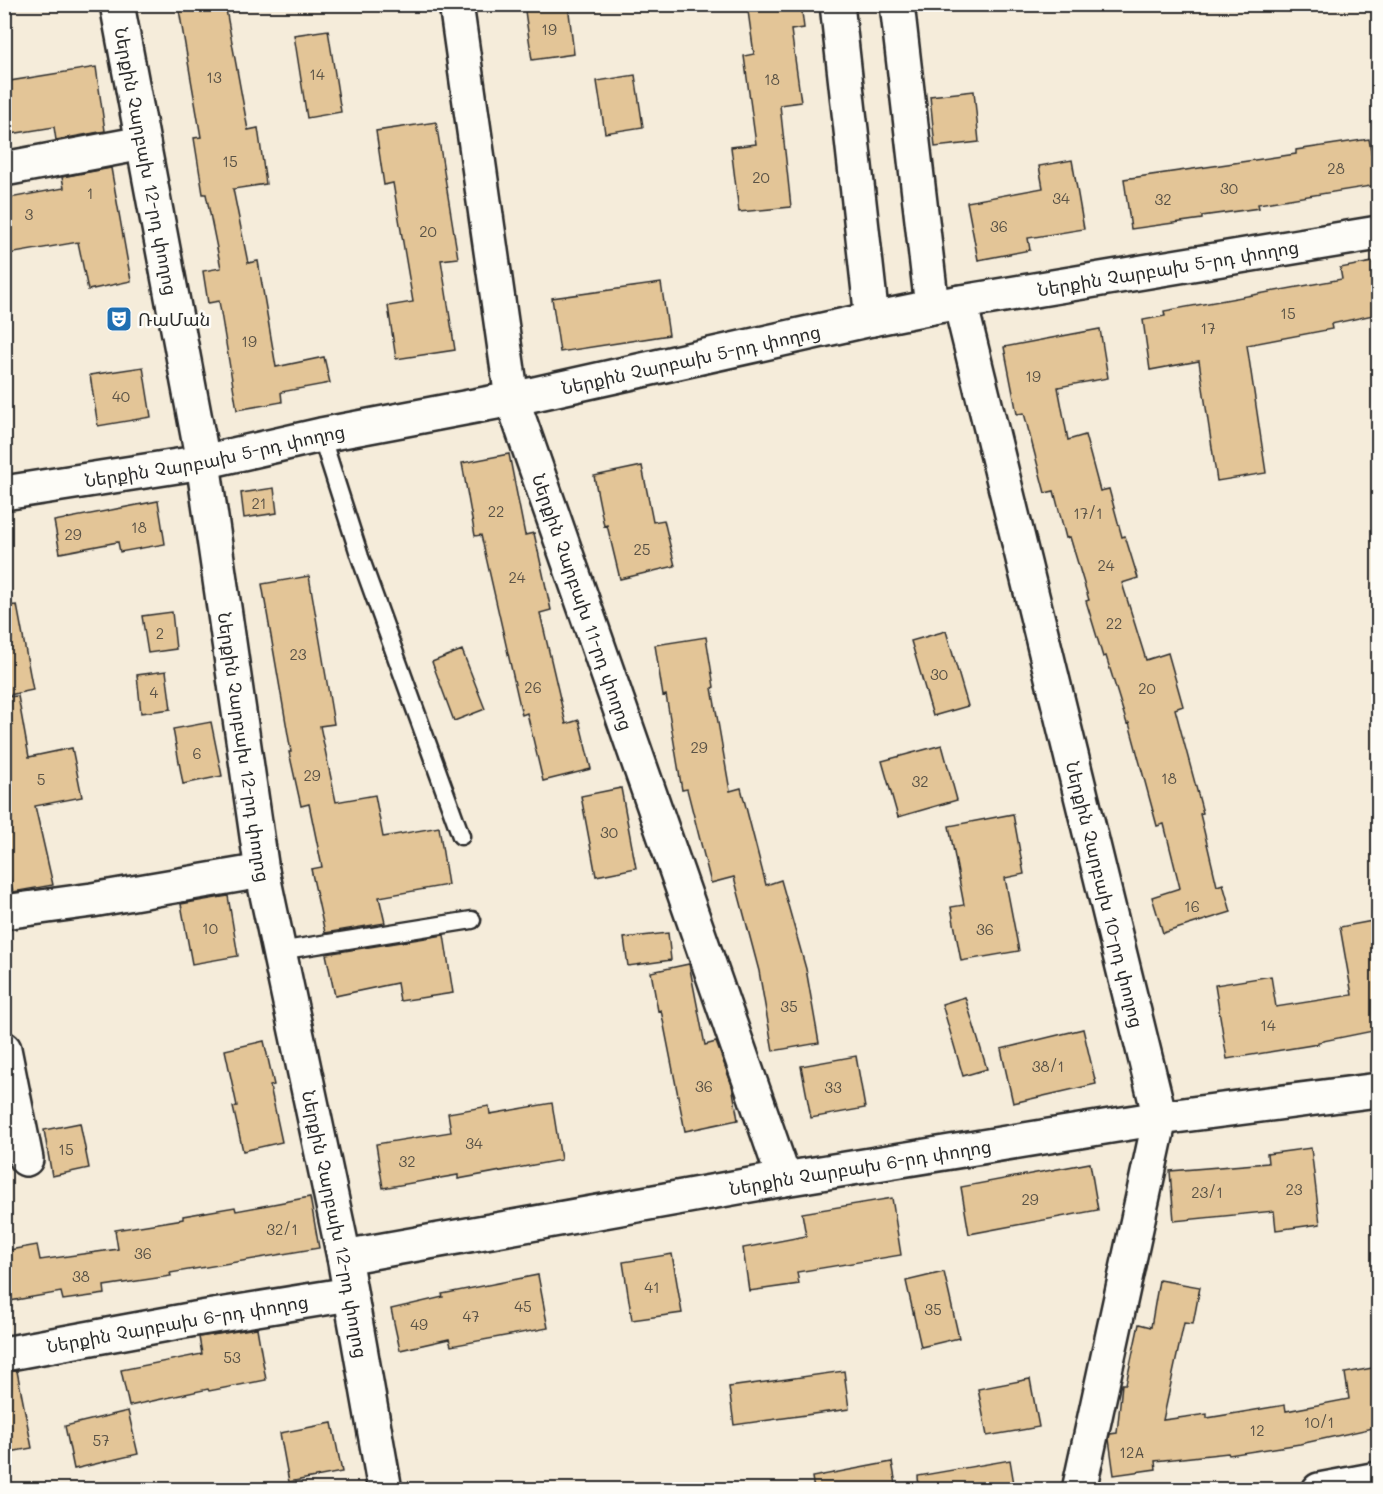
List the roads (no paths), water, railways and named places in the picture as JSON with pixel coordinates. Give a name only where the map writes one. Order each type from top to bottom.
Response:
[{"type":"street","name":"Ներքին Չարբախ 12-րդ փողոց","points":[[117,4],[203,462],[262,871],[344,1257],[385,1490]]},
{"type":"street","name":"Ներքին Չարբախ 11-րդ փողոց","points":[[456,4],[512,399],[784,1179]]},
{"type":"street","points":[[837,4],[872,319]]},
{"type":"street","name":"Ներքին Չարբախ 10-րդ փողոց","points":[[897,4],[946,305],[1160,1118],[1079,1490]]},
{"type":"street","points":[[4,169],[142,143]]},
{"type":"street","name":"Ներքին Չարբախ 5-րդ փողոց","points":[[4,493],[203,462],[321,435],[512,399],[872,319],[1378,233]]},
{"type":"street","points":[[4,912],[92,900],[262,871]]},
{"type":"street","points":[[4,1049],[26,1159]]},
{"type":"street","name":"Ներքին Չարբախ 6-րդ փողոց","points":[[344,1257],[784,1179],[1160,1118],[1378,1090]]},
{"type":"street","name":"Ներքին Չարբախ 6-րդ փողոց","points":[[4,1354],[195,1319],[350,1294]]},
{"type":"street","points":[[1319,1490],[1378,1479]]},
{"type":"lane","points":[[321,435],[360,557],[461,836]]},
{"type":"lane","points":[[279,951],[472,920]]},
{"type":"place","name":"ՌաՄան","points":[[119,319]]}]
